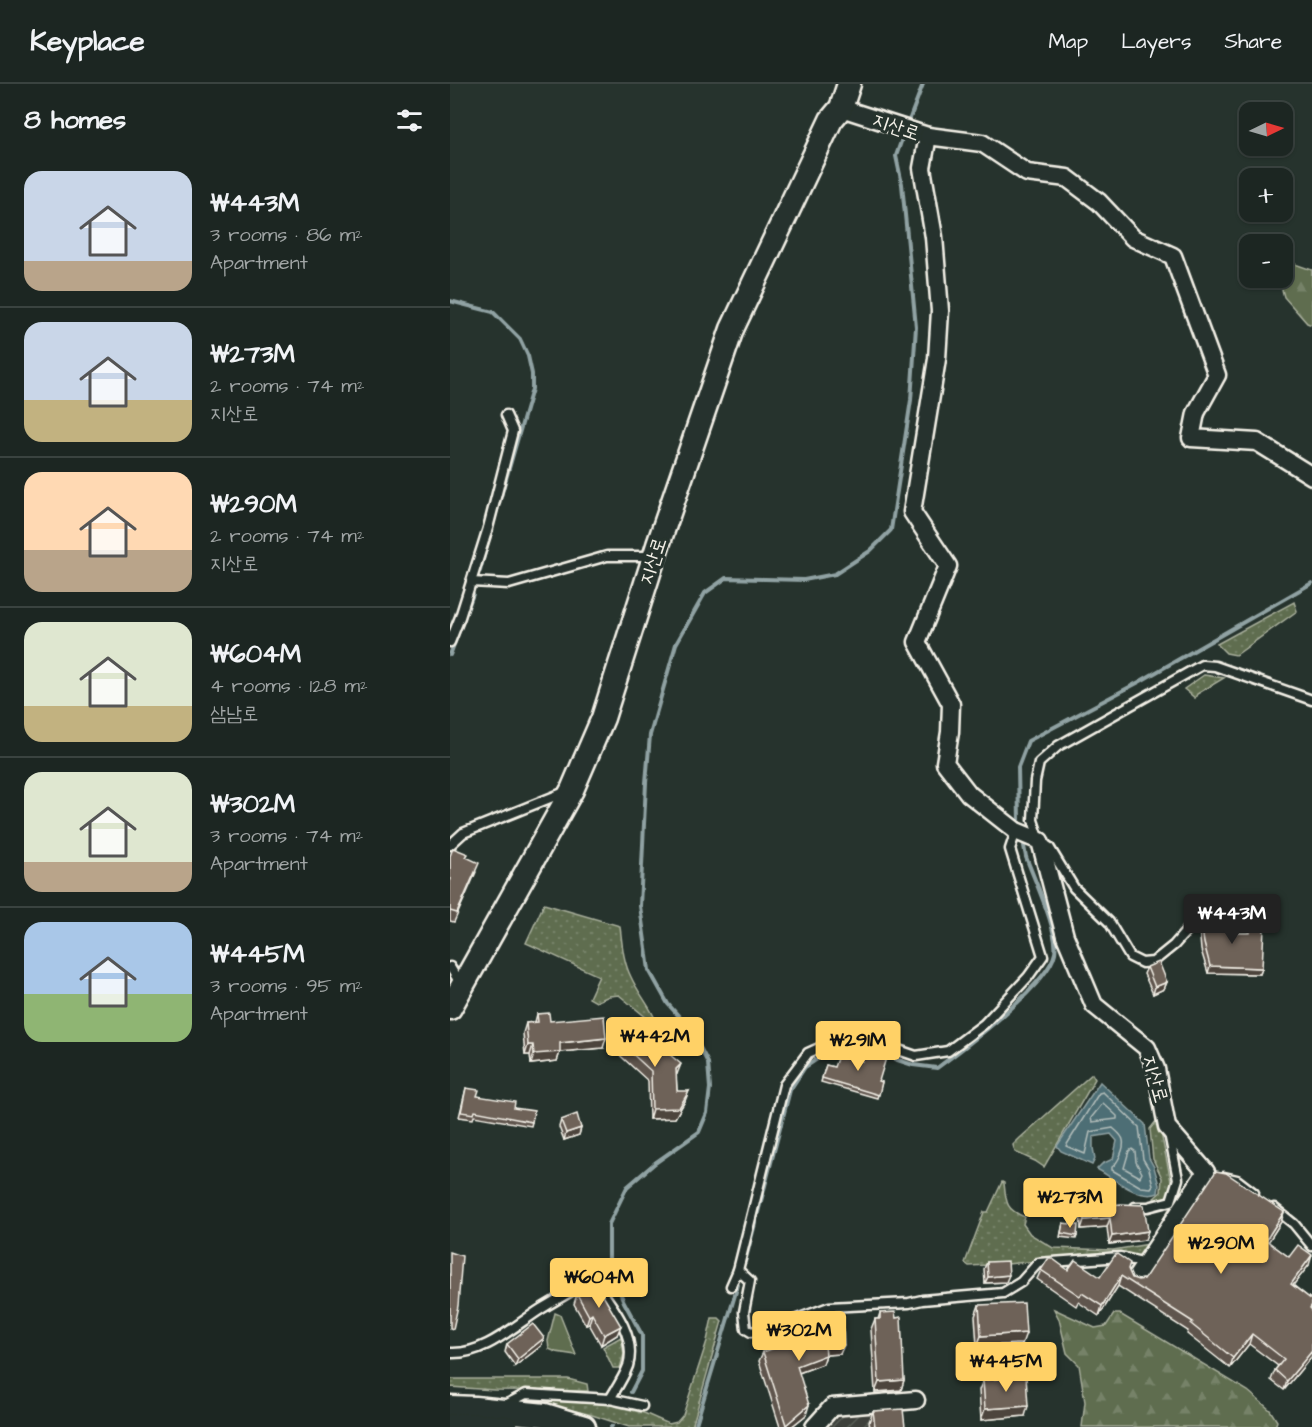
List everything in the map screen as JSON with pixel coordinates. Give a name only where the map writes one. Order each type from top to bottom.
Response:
[{"type":"main road","name":"지산로","points":[[450,1008],[454,979],[572,790],[603,718],[654,556],[732,329],[831,120],[842,108],[849,84]]},
{"type":"main road","points":[[450,1407],[501,1418]]},
{"type":"main road","points":[[450,1426],[501,1418],[545,1415],[585,1427]]},
{"type":"street","name":"지산로","points":[[842,108],[921,134],[922,168],[934,237],[940,311],[937,359],[912,512],[948,566],[917,642],[951,704],[945,763],[969,794],[1016,831],[1040,841],[1065,936],[1094,1005],[1147,1048],[1156,1069],[1167,1127],[1206,1172]]},
{"type":"street","points":[[921,134],[982,143],[1027,173],[1067,178],[1099,202],[1133,238],[1173,256],[1217,375],[1197,413],[1191,438],[1257,442],[1312,476]]},
{"type":"street","points":[[1135,1279],[1206,1172]]},
{"type":"street","points":[[814,1427],[832,1407],[916,1400]]},
{"type":"lane","points":[[450,642],[488,528],[513,432],[506,415]]},
{"type":"lane","points":[[471,582],[509,584],[607,556],[654,556]]},
{"type":"lane","name":"지산로","points":[[1231,911],[1219,903],[1210,904],[1174,945],[1153,962],[1142,963],[1130,957],[1109,922],[1074,888],[1049,847],[1040,841],[1033,819],[1035,781],[1039,763],[1058,746],[1202,665],[1215,666],[1312,700]]},
{"type":"lane","points":[[450,845],[463,832],[572,790]]},
{"type":"lane","points":[[731,1286],[738,1270],[784,1085],[808,1053],[846,1036],[916,1056],[948,1051],[984,1024],[1028,977],[1043,956],[1010,849],[1016,831]]},
{"type":"lane","points":[[1127,1206],[1148,1207],[1171,1201],[1178,1179],[1167,1127]]},
{"type":"lane","points":[[1206,1172],[1237,1180],[1261,1198]]},
{"type":"lane","points":[[1269,1205],[1294,1224],[1312,1245]]},
{"type":"lane","points":[[738,1270],[750,1281],[744,1312],[746,1329],[751,1332],[786,1323],[829,1307],[909,1303],[1003,1293],[1021,1282],[1038,1263],[1120,1257],[1146,1263]]},
{"type":"lane","points":[[450,1353],[461,1354],[499,1339],[541,1309],[586,1283],[597,1285],[617,1313],[630,1347],[628,1366],[610,1399]]},
{"type":"lane","points":[[501,1418],[526,1394],[610,1399],[642,1406]]},
{"type":"shaded area","points":[[903,1408],[905,1427],[820,1427],[834,1411]]},
{"type":"green space","points":[[1293,263],[1312,270],[1312,325],[1307,323],[1284,297],[1282,288],[1293,288]]},
{"type":"green space","points":[[1294,602],[1297,611],[1236,655],[1226,653],[1217,644]]},
{"type":"green space","points":[[1204,675],[1224,678],[1197,694],[1195,698],[1184,689]]},
{"type":"green space","points":[[544,904],[620,926],[628,971],[659,1028],[619,995],[609,996],[596,1002],[589,998],[599,976],[526,943]]},
{"type":"green space","points":[[1092,1074],[1095,1079],[1044,1167],[1015,1152],[1013,1145]]},
{"type":"green space","points":[[1160,1116],[1161,1133],[1172,1186],[1168,1199],[1157,1202],[1154,1198],[1161,1192],[1162,1178],[1153,1159],[1150,1129]]},
{"type":"green space","points":[[1002,1182],[1008,1205],[1014,1212],[1025,1217],[1023,1224],[1030,1234],[1053,1248],[1113,1250],[1149,1244],[1182,1186],[1185,1188],[1184,1195],[1144,1254],[1136,1256],[1120,1253],[969,1266],[965,1263],[984,1212],[988,1212]]},
{"type":"green space","points":[[1054,1309],[1095,1328],[1106,1326],[1114,1314],[1120,1314],[1248,1391],[1270,1410],[1277,1421],[1275,1427],[1082,1427],[1085,1402],[1079,1365],[1067,1353],[1059,1319]]},
{"type":"green space","points":[[555,1313],[560,1315],[576,1355],[549,1349],[548,1341]]},
{"type":"green space","points":[[712,1318],[719,1318],[722,1321],[692,1427],[629,1427],[538,1402],[539,1400],[606,1404],[644,1413],[669,1424],[677,1422],[683,1415]]},
{"type":"green space","points":[[621,1337],[624,1354],[620,1368],[613,1368],[603,1347]]},
{"type":"green space","points":[[450,1379],[568,1379],[587,1384],[588,1391],[450,1387]]},
{"type":"water","points":[[1100,1082],[1145,1124],[1149,1158],[1159,1185],[1158,1193],[1151,1195],[1135,1191],[1097,1169],[1113,1159],[1117,1141],[1111,1134],[1093,1137],[1095,1159],[1092,1165],[1061,1151],[1057,1146]]},
{"type":"building","points":[[453,848],[468,854],[466,857],[479,863],[457,913],[450,911],[450,856]]},
{"type":"building","points":[[1217,916],[1218,921],[1227,918],[1232,933],[1250,933],[1250,927],[1264,928],[1262,968],[1210,966],[1201,920]]},
{"type":"building","points":[[1159,962],[1167,982],[1155,987],[1147,967]]},
{"type":"building","points":[[549,1013],[550,1021],[604,1016],[606,1038],[560,1043],[560,1052],[534,1054],[533,1045],[528,1045],[526,1023],[538,1022],[537,1014]]},
{"type":"building","points":[[630,1022],[661,1051],[663,1049],[681,1064],[676,1069],[677,1091],[689,1091],[679,1108],[652,1109],[651,1071],[615,1038]]},
{"type":"building","points":[[866,1051],[886,1058],[879,1081],[882,1082],[879,1095],[822,1078],[826,1065],[834,1067],[839,1053],[862,1061]]},
{"type":"building","points":[[466,1088],[479,1090],[477,1096],[515,1102],[514,1108],[534,1111],[532,1122],[475,1111],[474,1114],[461,1112]]},
{"type":"building","points":[[577,1114],[581,1128],[566,1133],[561,1120]]},
{"type":"building","points":[[1216,1171],[1226,1173],[1284,1212],[1266,1240],[1289,1257],[1298,1245],[1312,1255],[1291,1284],[1312,1300],[1310,1308],[1312,1310],[1312,1351],[1287,1381],[1275,1370],[1284,1359],[1252,1334],[1233,1358],[1191,1324],[1193,1322],[1121,1276],[1102,1306],[1082,1293],[1080,1296],[1041,1270],[1048,1259],[1053,1259],[1068,1270],[1075,1260],[1100,1277],[1117,1254],[1130,1263],[1128,1269],[1132,1278],[1144,1279]]},
{"type":"building","points":[[1101,1203],[1101,1206],[1144,1205],[1148,1231],[1112,1236],[1110,1218],[1084,1220],[1083,1204]]},
{"type":"building","points":[[1063,1223],[1078,1225],[1077,1236],[1061,1233]]},
{"type":"building","points":[[450,1252],[462,1256],[458,1306],[453,1329],[450,1328]]},
{"type":"building","points":[[1008,1261],[1009,1275],[988,1277],[987,1262]]},
{"type":"building","points":[[594,1283],[621,1326],[604,1335],[592,1314],[589,1316],[577,1294]]},
{"type":"building","points":[[1024,1303],[1026,1333],[981,1336],[979,1305]]},
{"type":"building","points":[[895,1312],[896,1318],[901,1317],[904,1380],[879,1382],[875,1319],[880,1319],[880,1313]]},
{"type":"building","points":[[821,1320],[822,1325],[843,1324],[844,1345],[825,1346],[826,1355],[797,1366],[809,1405],[786,1425],[763,1352],[783,1345],[779,1333]]},
{"type":"building","points":[[533,1324],[544,1338],[518,1359],[507,1344]]},
{"type":"building","points":[[1026,1376],[1028,1406],[985,1409],[983,1380]]},
{"type":"building","points":[[903,1409],[905,1427],[875,1427],[873,1411]]},
{"type":"waterway","points":[[907,126],[923,84]]},
{"type":"waterway","points":[[631,1392],[642,1371],[642,1335],[624,1302],[609,1266],[609,1224],[627,1187],[655,1163],[699,1132],[707,1113],[710,1088],[708,1063],[691,1030],[668,1004],[649,970],[640,906],[650,735],[676,644],[705,593],[726,578],[804,580],[835,574],[870,551],[891,530],[911,400],[916,327],[902,184],[896,156],[904,133]]},
{"type":"waterway","points":[[450,301],[493,312],[520,339],[528,356],[532,374],[532,389],[492,527]]},
{"type":"waterway","points":[[480,571],[490,534]]},
{"type":"waterway","points":[[1019,821],[1018,767],[1028,741],[1139,682],[1312,583]]},
{"type":"waterway","points":[[450,655],[473,594]]},
{"type":"waterway","points":[[745,1262],[790,1090],[805,1067],[840,1044],[848,1044],[913,1065],[937,1068],[1004,1015],[1038,981],[1049,966],[1055,953],[1053,932],[1024,846]]},
{"type":"waterway","points":[[696,1424],[738,1285]]}]
